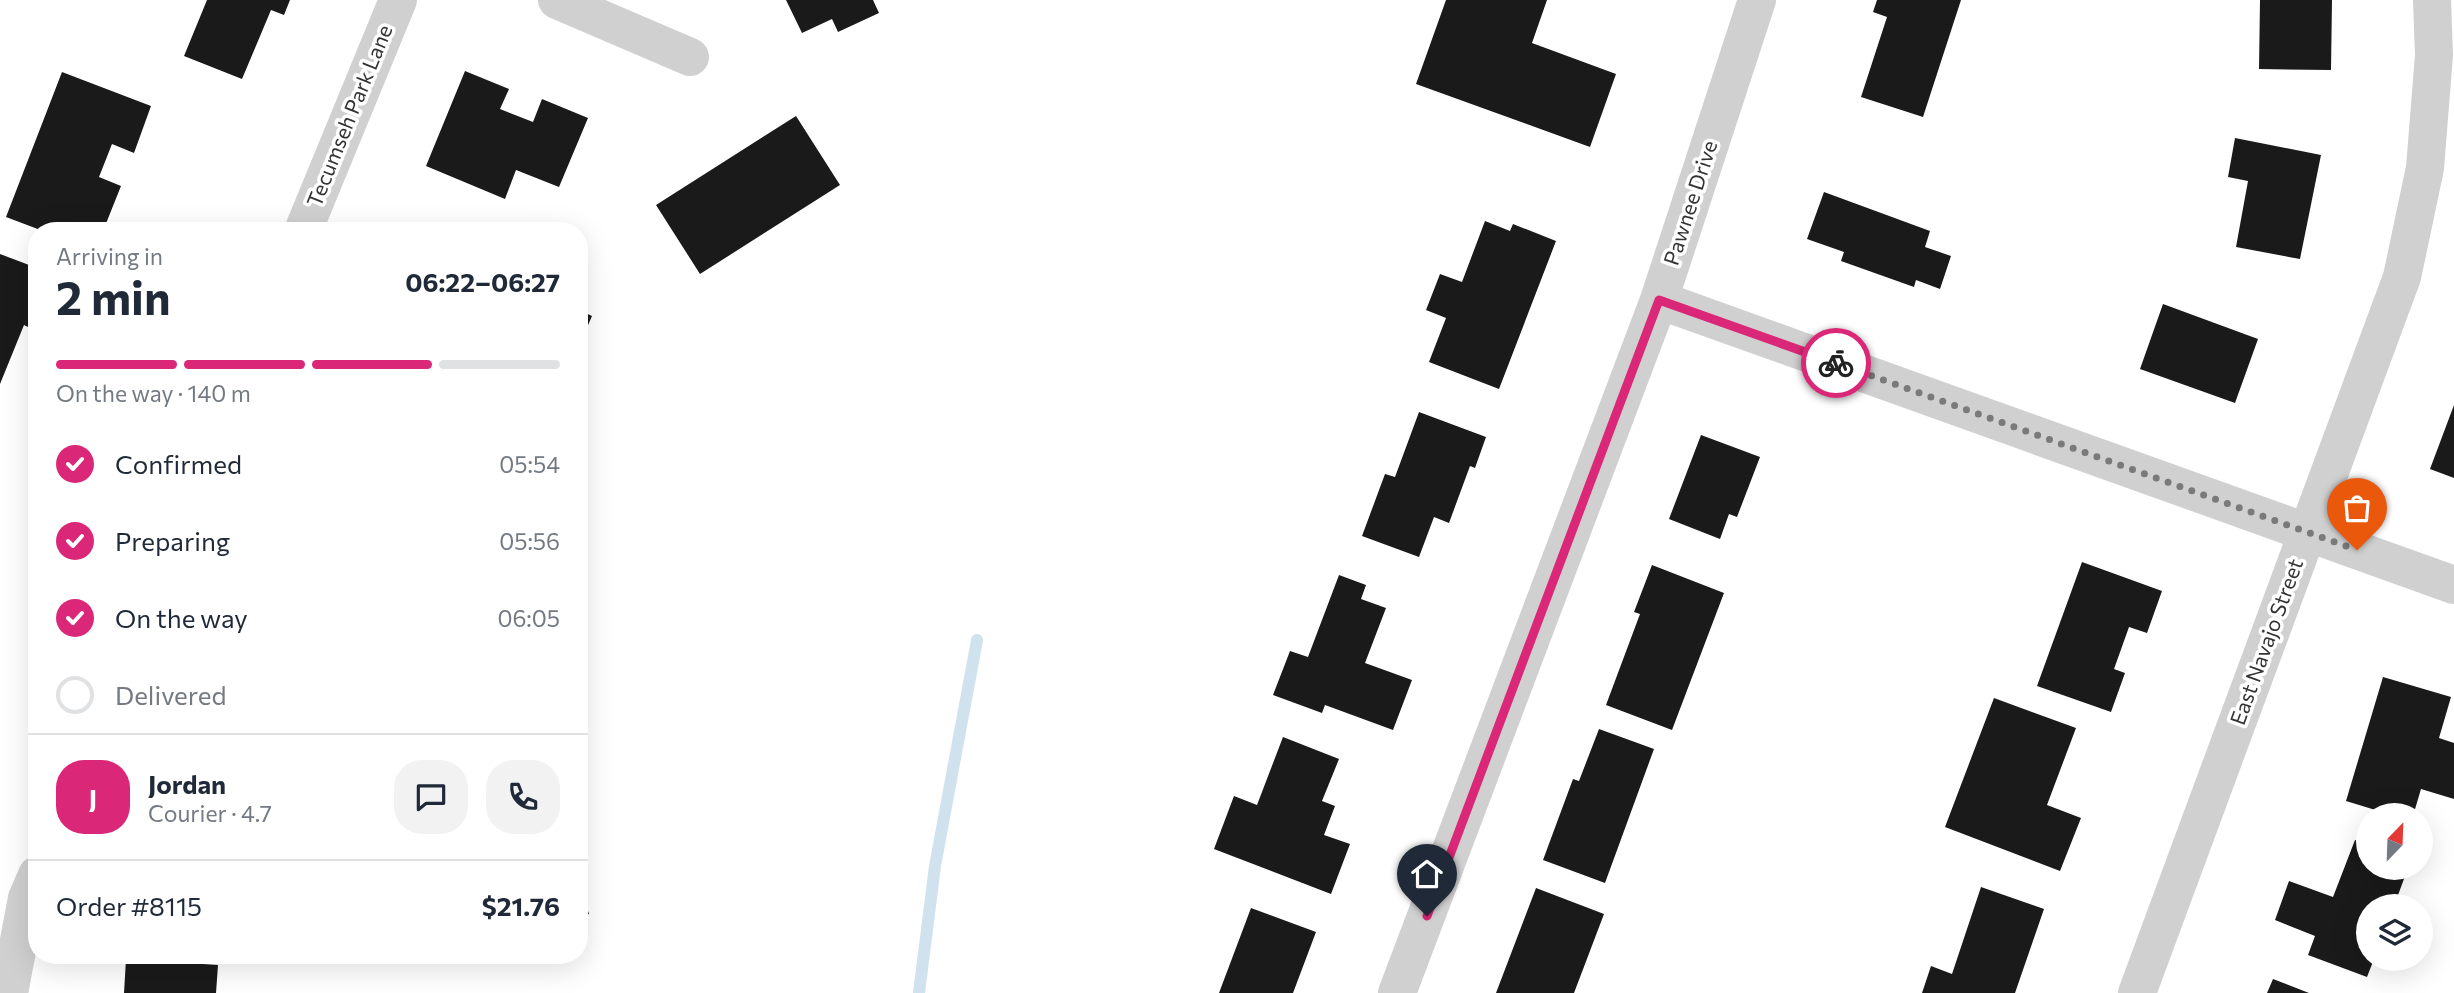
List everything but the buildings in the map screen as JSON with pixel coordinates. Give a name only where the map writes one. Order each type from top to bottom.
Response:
[{"type":"street","name":"Tecumseh Park Lane","points":[[307,222],[397,0]]},
{"type":"street","points":[[557,0],[690,57]]},
{"type":"street","name":"Pawnee Drive","points":[[1398,993],[1659,300],[1757,0]]},
{"type":"street","name":"East Navajo Street","points":[[2137,993],[2402,276],[2425,167],[2434,55],[2432,0]]},
{"type":"street","points":[[1659,300],[2454,585]]},
{"type":"street","points":[[9,993],[28,896]]},
{"type":"waterway","points":[[919,993],[935,866],[977,640]]},
{"type":"way so far","points":[[1836,363],[2357,550]]},
{"type":"route","points":[[1427,916],[1659,300],[1836,363]]}]
